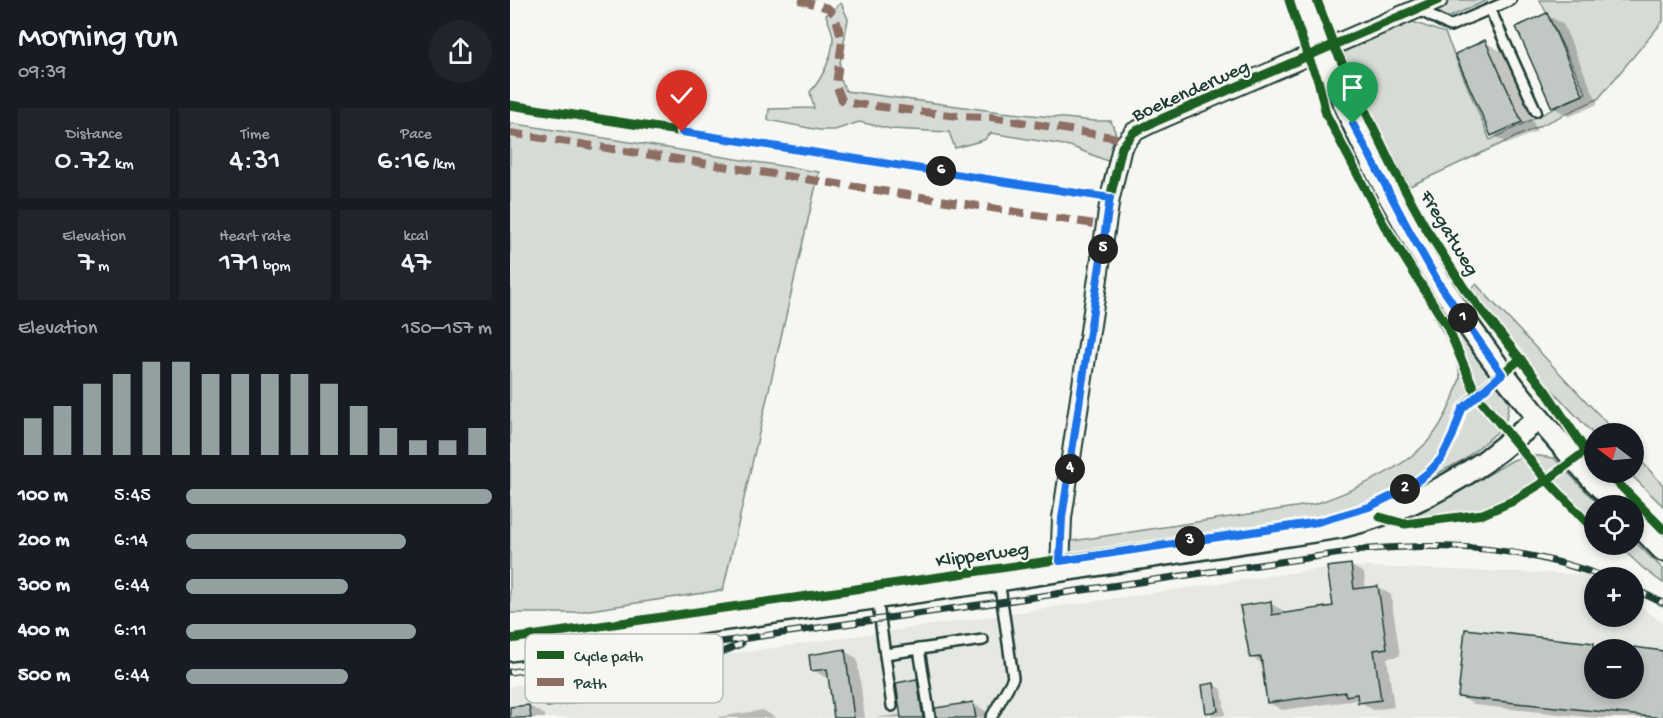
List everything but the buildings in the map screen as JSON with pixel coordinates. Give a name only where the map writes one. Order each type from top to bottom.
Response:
[{"type":"street","name":"Fregatweg","points":[[1303,0],[1321,51],[1353,124],[1440,285],[1502,374],[1586,473],[1608,495]]},
{"type":"street","name":"Boekenderweg","points":[[1060,570],[1064,507],[1110,198],[1122,147],[1134,132],[1152,123],[1438,0]]},
{"type":"street","name":"Klipperweg","points":[[621,634],[1301,534],[1380,517],[1426,496],[1483,462],[1539,419]]},
{"type":"street","points":[[1644,530],[1663,550]]},
{"type":"street","name":"Klipperweg","points":[[510,650],[525,648]]},
{"type":"lane","points":[[1417,9],[1450,26],[1511,0]]},
{"type":"lane","points":[[1490,9],[1536,111]]},
{"type":"lane","points":[[991,718],[1013,678],[999,580]]},
{"type":"lane","points":[[877,597],[892,706]]},
{"type":"lane","points":[[885,654],[983,640]]},
{"type":"lane","points":[[920,649],[930,718]]},
{"type":"shaded area","points":[[1451,0],[1488,0],[1445,19],[1428,10]]},
{"type":"shaded area","points":[[1540,0],[1663,0],[1663,21],[1598,99],[1410,186],[1390,150],[1344,53],[1355,44],[1410,21],[1445,33],[1490,140],[1586,93]]},
{"type":"shaded area","points":[[841,3],[848,19],[838,74],[846,91],[1001,112],[1111,121],[1117,137],[1110,162],[1070,146],[991,133],[984,140],[955,148],[949,132],[891,129],[859,122],[835,130],[819,130],[768,120],[769,109],[814,108],[810,92],[826,67],[833,45],[832,32],[826,15]]},
{"type":"shaded area","points":[[510,123],[819,172],[723,590],[570,613],[510,613]]},
{"type":"shaded area","points":[[1476,284],[1607,423],[1584,424],[1541,378],[1471,289]]},
{"type":"shaded area","points":[[1445,315],[1504,392],[1509,403],[1506,420],[1496,433],[1463,460],[1426,480],[1416,478],[1370,502],[1322,516],[1049,557],[1053,544],[1315,504],[1356,488],[1385,473],[1411,457],[1436,431],[1459,381],[1460,376],[1453,353],[1434,317]]},
{"type":"shaded area","points":[[1531,455],[1554,458],[1589,495],[1584,495],[1584,512],[1554,485],[1543,483],[1497,506],[1470,515],[1399,519],[1459,492],[1513,460]]},
{"type":"shaded area","points":[[1644,464],[1663,485],[1663,506],[1639,483],[1644,483]]},
{"type":"shaded area","points":[[1644,551],[1663,569],[1663,583],[1644,567],[1629,555],[1644,555]]},
{"type":"shaded area","points":[[1339,566],[1584,575],[1584,627],[1644,627],[1644,609],[1663,623],[1663,718],[510,718],[510,686],[525,684],[525,703],[723,703],[723,655]]},
{"type":"railway","points":[[723,642],[1370,549],[1461,547],[1519,554],[1584,570]]},
{"type":"railway","points":[[1644,594],[1663,603]]},
{"type":"railway","points":[[723,652],[741,644]]},
{"type":"railway","points":[[510,672],[525,670]]},
{"type":"railway","points":[[548,704],[554,703]]},
{"type":"marked path","points":[[799,0],[828,8],[835,15],[842,41],[836,85],[842,100],[849,103],[958,116],[991,117],[1112,137],[1126,142]]},
{"type":"marked path","points":[[510,133],[1107,226]]},
{"type":"cycle path","points":[[1289,0],[1318,80],[1326,114],[1384,225],[1447,326],[1477,396],[1543,476],[1584,519]]},
{"type":"cycle path","points":[[1317,0],[1334,46],[1394,170],[1427,230],[1464,288],[1545,390],[1584,448]]},
{"type":"cycle path","points":[[1060,560],[1062,518],[1110,198],[1122,147],[1134,132],[1152,123],[1438,0]]},
{"type":"cycle path","points":[[510,105],[1110,198]]},
{"type":"cycle path","points":[[545,634],[1333,518],[1368,507],[1419,481],[1444,454],[1465,405],[1521,359]]},
{"type":"cycle path","points":[[1380,517],[1405,524],[1483,514],[1513,501],[1547,480],[1584,452]]},
{"type":"cycle path","points":[[1618,483],[1663,529]]},
{"type":"cycle path","points":[[510,639],[525,637]]},
{"type":"route","points":[[682,132],[1110,198],[1062,518],[1060,561],[1318,522],[1369,507],[1408,488],[1429,472],[1441,459],[1462,409],[1502,374],[1440,285],[1353,124]]}]
